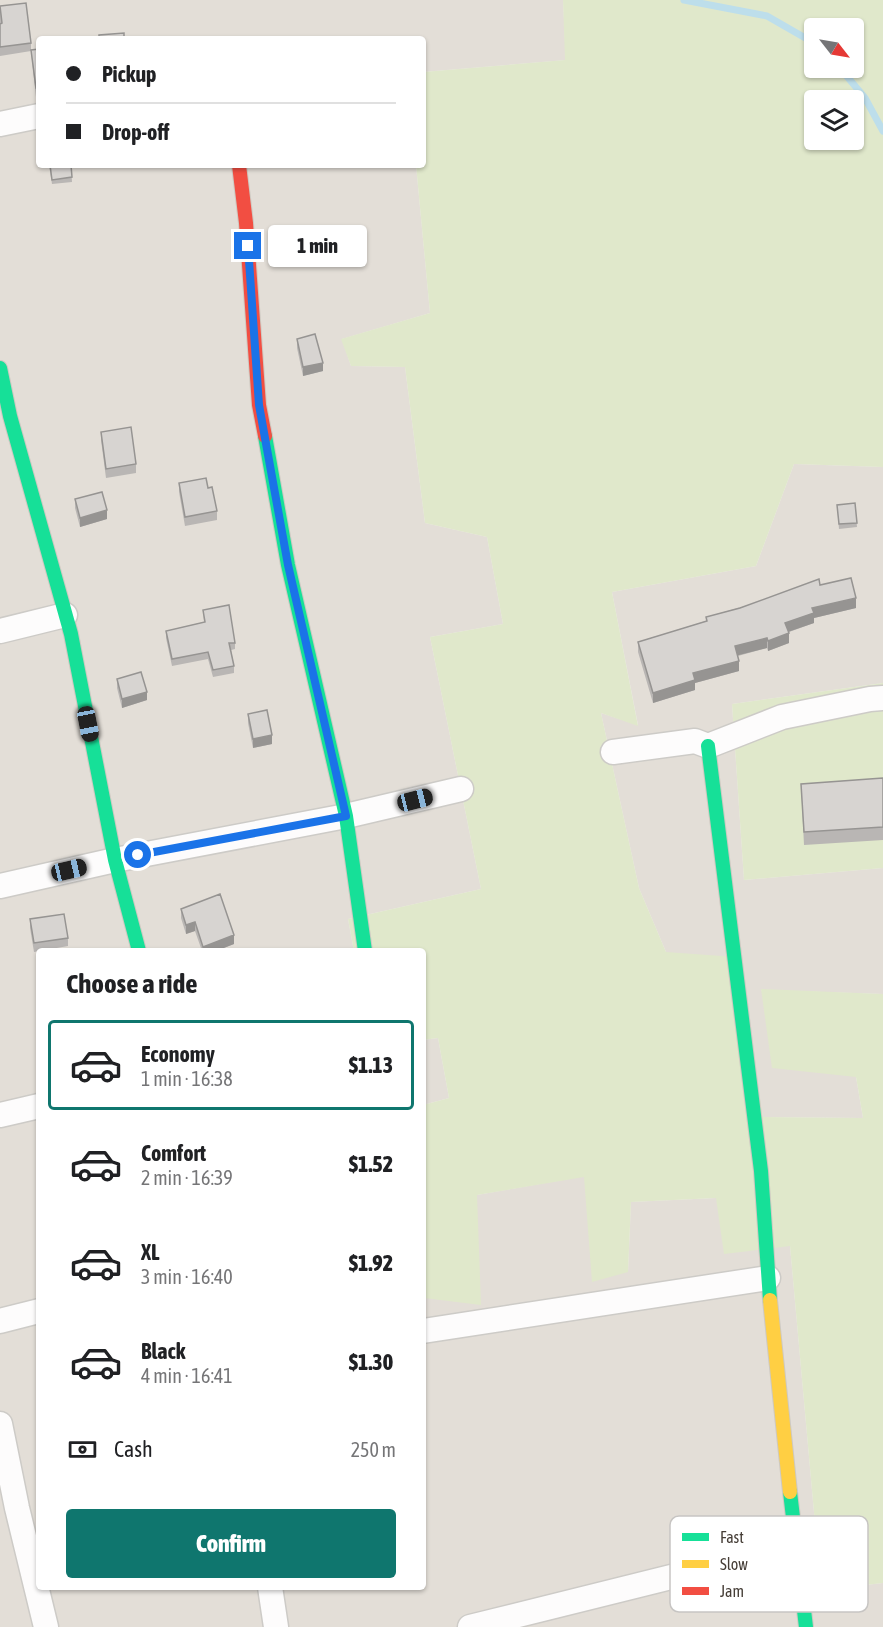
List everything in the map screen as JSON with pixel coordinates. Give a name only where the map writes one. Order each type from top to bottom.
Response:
[{"type":"street","points":[[0,124],[36,117]]},
{"type":"street","points":[[238,168],[246,223],[259,405],[288,565],[346,816],[365,948]]},
{"type":"street","points":[[0,368],[5,417],[71,634],[115,860],[138,948]]},
{"type":"street","points":[[0,631],[65,615]]},
{"type":"street","points":[[614,752],[695,741],[708,746],[782,717],[870,699],[883,699]]},
{"type":"street","points":[[708,746],[761,1171],[768,1278],[793,1516]]},
{"type":"street","points":[[0,886],[115,860],[346,816],[461,789]]},
{"type":"street","points":[[0,1115],[36,1107]]},
{"type":"street","points":[[426,1328],[768,1278]]},
{"type":"street","points":[[0,1321],[36,1312]]},
{"type":"street","points":[[0,1424],[8,1509],[46,1627]]},
{"type":"street","points":[[470,1627],[505,1623],[670,1579]]},
{"type":"street","points":[[270,1590],[276,1627]]},
{"type":"street","points":[[804,1612],[806,1627]]},
{"type":"shaded area","points":[[0,0],[563,0],[566,60],[426,72],[426,36],[36,36],[36,168],[416,168],[430,313],[342,339],[351,366],[405,367],[425,523],[487,537],[503,624],[430,637],[481,889],[348,919],[353,948],[36,948],[36,1590],[426,1590],[426,1296],[477,1195],[585,1176],[628,1272],[631,1202],[716,1198],[790,1246],[814,1516],[670,1516],[670,1612],[868,1612],[868,1585],[883,1583],[883,1627],[0,1627]]},
{"type":"shaded area","points":[[794,464],[883,467],[883,683],[732,704],[744,880],[883,868],[883,994],[761,990],[856,1077],[863,1118],[763,1117],[666,952],[639,888],[601,713],[638,725],[612,592],[756,566]]},
{"type":"shaded area","points":[[438,1038],[449,1098],[426,1104],[426,1040]]},
{"type":"green space","points":[[563,0],[883,0],[883,467],[794,464],[756,566],[612,592],[638,726],[601,713],[639,888],[666,952],[736,957],[763,1117],[863,1118],[856,1077],[772,1068],[761,989],[883,994],[883,1583],[868,1585],[868,1516],[814,1516],[790,1246],[724,1254],[716,1198],[631,1202],[628,1272],[592,1282],[584,1177],[477,1195],[481,1305],[426,1298],[426,1104],[449,1098],[438,1038],[426,1040],[426,948],[353,948],[348,919],[481,889],[430,637],[503,624],[487,537],[425,523],[405,367],[351,366],[341,339],[430,313],[416,168],[426,168],[426,72],[565,60]]},
{"type":"green space","points":[[883,683],[883,868],[744,880],[732,704]]},
{"type":"building","points":[[26,3],[31,43],[0,47],[0,24],[2,23],[0,6]]},
{"type":"building","points":[[124,33],[124,36],[99,35]]},
{"type":"building","points":[[36,49],[36,88],[31,50]]},
{"type":"building","points":[[50,168],[71,168],[72,177],[52,180]]},
{"type":"building","points":[[315,334],[323,363],[303,367],[297,339]]},
{"type":"building","points":[[131,427],[136,464],[106,469],[101,432]]},
{"type":"building","points":[[206,478],[208,488],[212,487],[217,511],[185,517],[179,483]]},
{"type":"building","points":[[102,492],[107,510],[80,518],[75,499]]},
{"type":"building","points":[[855,503],[857,523],[839,524],[837,505]]},
{"type":"building","points":[[851,578],[856,598],[812,608],[814,613],[785,623],[789,633],[768,641],[767,638],[735,646],[739,661],[693,673],[695,680],[653,693],[638,642],[707,621],[706,617],[740,608],[819,579],[820,585]]},
{"type":"building","points":[[229,605],[235,643],[229,643],[234,666],[213,670],[208,652],[172,659],[166,631],[205,622],[203,610]]},
{"type":"building","points":[[141,672],[147,692],[122,699],[117,679]]},
{"type":"building","points":[[267,710],[272,735],[253,739],[248,714]]},
{"type":"building","points":[[883,778],[883,827],[804,832],[801,784]]},
{"type":"building","points":[[220,894],[234,935],[203,947],[195,922],[186,925],[181,909]]},
{"type":"building","points":[[64,914],[68,938],[34,943],[30,919]]},
{"type":"waterway","points":[[684,0],[767,16],[804,37]]},
{"type":"waterway","points":[[848,78],[865,98],[883,131]]},
{"type":"traffic: fast","points":[[0,368],[10,416],[71,634],[115,860],[138,948]]},
{"type":"traffic: fast","points":[[265,436],[288,565],[346,816],[365,948]]},
{"type":"traffic: fast","points":[[708,746],[761,1171],[770,1300]]},
{"type":"traffic: fast","points":[[790,1492],[793,1516]]},
{"type":"traffic: fast","points":[[804,1612],[806,1627]]},
{"type":"traffic: slow","points":[[770,1300],[790,1492]]},
{"type":"traffic: jam","points":[[239,168],[246,223],[259,405],[265,436]]},
{"type":"route","points":[[138,855],[346,816],[288,565],[259,405],[248,246]]}]
